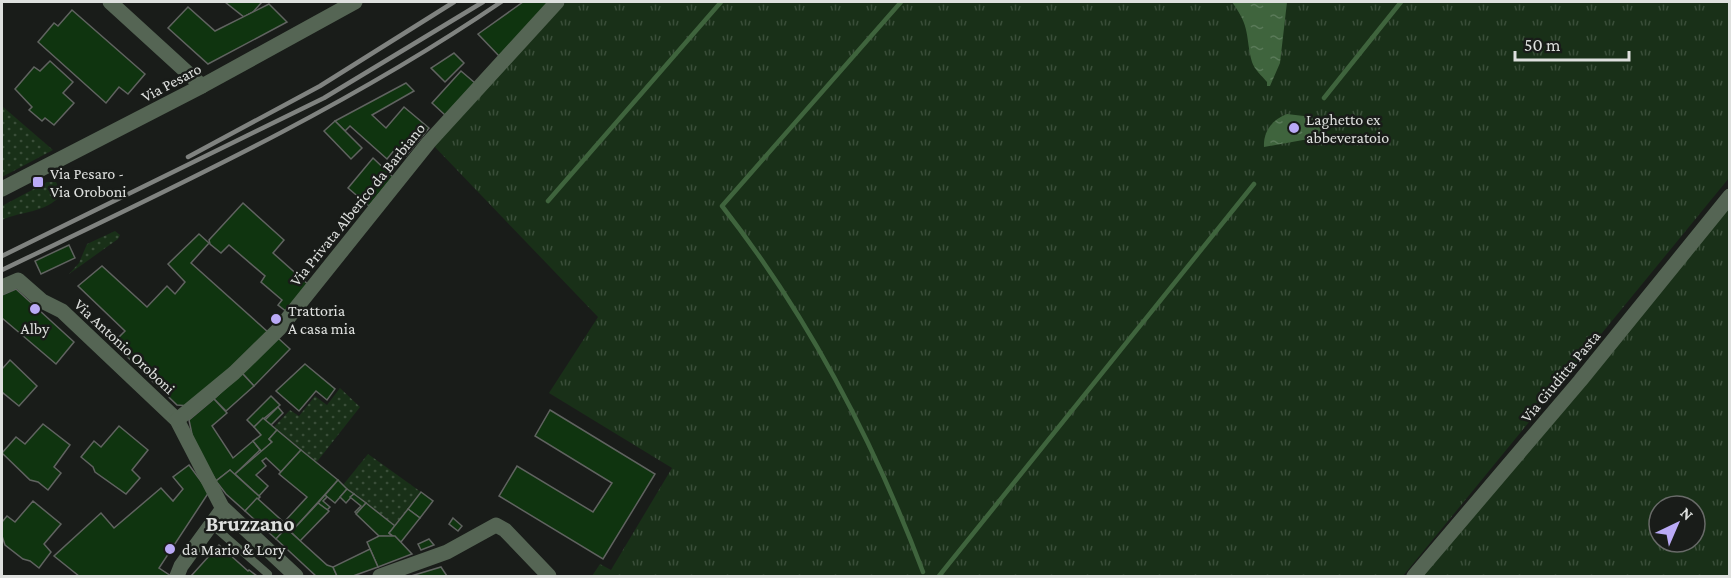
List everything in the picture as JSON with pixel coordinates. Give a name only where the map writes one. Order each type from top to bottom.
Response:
[{"type":"street","points":[[110,2],[202,86]]},
{"type":"street","name":"Via Pesaro","points":[[2,189],[202,86],[355,2]]},
{"type":"street","name":"Via Privata Alberico da Barbiano","points":[[177,420],[234,374],[280,328],[429,142],[556,2]]},
{"type":"street","name":"Via Giuditta Pasta","points":[[1414,576],[1580,381],[1730,196]]},
{"type":"street","name":"Via Antonio Oroboni","points":[[2,287],[18,280],[42,301],[63,310],[177,420],[222,507],[296,576]]},
{"type":"street","points":[[177,576],[181,566],[222,507]]},
{"type":"street","points":[[380,576],[447,552],[496,525],[505,530],[549,576]]},
{"type":"lane","points":[[211,524],[269,575],[279,561]]},
{"type":"green space","points":[[566,2],[1729,2],[1729,178],[1403,576],[592,576],[600,564],[611,570],[672,468],[549,393],[598,317],[433,145]]},
{"type":"green space","points":[[2,106],[53,150],[2,177]]},
{"type":"green space","points":[[47,182],[56,182],[61,195],[55,201],[41,208],[2,220],[2,206]]},
{"type":"green space","points":[[1729,191],[1729,576],[1411,576]]},
{"type":"green space","points":[[115,231],[120,235],[118,239],[69,274],[79,263],[87,244]]},
{"type":"green space","points":[[340,388],[360,407],[316,463],[274,427],[290,410],[299,416],[315,396],[327,405]]},
{"type":"green space","points":[[368,454],[421,492],[395,526],[343,485]]},
{"type":"water","points":[[1232,2],[1287,2],[1280,63],[1270,86],[1267,86],[1267,82],[1253,65],[1245,25]]},
{"type":"water","points":[[1287,114],[1312,117],[1326,132],[1325,136],[1264,147],[1265,136],[1270,126]]},
{"type":"building","points":[[225,2],[262,2],[253,12],[244,17]]},
{"type":"building","points":[[523,2],[550,2],[499,56],[478,34]]},
{"type":"building","points":[[269,4],[287,22],[208,64],[168,28],[188,7],[215,31]]},
{"type":"building","points":[[72,10],[145,74],[128,94],[119,87],[106,103],[38,42],[54,23],[58,26]]},
{"type":"building","points":[[454,53],[464,63],[445,82],[431,68]]},
{"type":"building","points":[[50,61],[73,82],[63,93],[74,103],[54,125],[45,118],[42,121],[29,110],[32,107],[15,89],[34,67],[40,71]]},
{"type":"building","points":[[461,71],[475,83],[445,115],[432,103]]},
{"type":"building","points":[[406,83],[414,91],[372,115],[386,128],[404,107],[429,128],[406,156],[396,148],[387,159],[350,126],[345,131],[335,121]]},
{"type":"building","points":[[335,121],[362,148],[351,159],[324,131]]},
{"type":"building","points":[[373,158],[393,177],[369,206],[348,188]]},
{"type":"building","points":[[243,203],[284,240],[273,253],[310,286],[287,312],[278,305],[282,300],[261,282],[265,276],[229,245],[221,253],[210,244],[209,240]]},
{"type":"building","points":[[199,234],[209,243],[191,263],[269,333],[190,406],[177,405],[113,343],[125,331],[78,286],[102,266],[147,307],[167,286],[175,294],[185,282],[168,264]]},
{"type":"building","points":[[69,245],[75,258],[41,274],[35,261]]},
{"type":"building","points":[[16,289],[74,342],[56,364],[2,318],[2,295]]},
{"type":"building","points":[[278,338],[290,349],[254,386],[242,373]]},
{"type":"building","points":[[10,360],[37,386],[19,406],[3,393],[2,395],[2,369]]},
{"type":"building","points":[[305,364],[335,389],[327,400],[316,391],[299,411],[276,391]]},
{"type":"building","points":[[242,373],[254,386],[226,411],[214,399]]},
{"type":"building","points":[[271,396],[280,405],[254,427],[247,420]]},
{"type":"building","points":[[214,399],[227,413],[212,426],[233,458],[253,441],[260,450],[234,475],[230,470],[216,481],[194,444],[189,420]]},
{"type":"building","points":[[278,407],[283,413],[271,425],[265,420]]},
{"type":"building","points":[[550,410],[655,474],[603,559],[499,496],[517,466],[593,512],[612,483],[535,436]]},
{"type":"building","points":[[263,418],[277,430],[269,439],[272,442],[262,452],[253,441],[261,435],[254,427]]},
{"type":"building","points":[[43,424],[70,445],[54,467],[61,473],[48,490],[38,482],[30,480],[2,453],[16,437],[25,444]]},
{"type":"building","points":[[119,426],[148,450],[132,470],[140,478],[126,494],[95,472],[93,467],[81,457],[94,441],[101,447]]},
{"type":"building","points":[[277,430],[301,450],[281,472],[266,458],[262,461],[266,466],[256,475],[268,486],[259,496],[235,474],[272,442],[269,439]]},
{"type":"building","points":[[301,450],[338,480],[291,532],[284,522],[307,497],[279,474]]},
{"type":"building","points":[[189,465],[209,492],[159,568],[171,576],[79,576],[54,556],[101,513],[114,528],[161,488],[173,501],[183,489],[173,477]]},
{"type":"building","points":[[230,470],[260,497],[245,511],[226,494],[216,481]]},
{"type":"building","points":[[338,480],[347,489],[335,503],[325,495]]},
{"type":"building","points":[[347,489],[354,494],[346,503],[340,497]]},
{"type":"building","points":[[421,492],[433,501],[420,518],[408,509]]},
{"type":"building","points":[[354,494],[366,503],[357,514],[355,512],[361,506],[350,497]]},
{"type":"building","points":[[325,495],[327,497],[323,501],[330,507],[327,510],[318,503]]},
{"type":"building","points":[[257,498],[288,526],[276,539],[245,511]]},
{"type":"building","points":[[33,501],[61,524],[44,544],[51,552],[39,568],[5,545],[2,536],[2,522],[7,516],[15,522]]},
{"type":"building","points":[[318,503],[329,511],[300,541],[291,532]]},
{"type":"building","points":[[366,503],[395,526],[389,533],[393,537],[379,536],[356,514]]},
{"type":"building","points":[[408,509],[420,518],[401,542],[389,533]]},
{"type":"building","points":[[453,518],[462,526],[458,531],[449,524]]},
{"type":"building","points":[[286,528],[327,565],[333,567],[337,576],[316,576],[276,539]]},
{"type":"building","points":[[379,536],[395,536],[412,554],[378,567],[367,542]]},
{"type":"building","points":[[429,539],[434,545],[421,550],[418,544]]},
{"type":"building","points":[[219,545],[248,571],[257,576],[191,576]]},
{"type":"building","points":[[370,549],[378,567],[353,576],[337,576],[333,567]]},
{"type":"building","points":[[441,567],[447,576],[411,576]]},
{"type":"waterway","points":[[548,201],[721,2]]},
{"type":"waterway","points":[[901,2],[722,206],[783,291],[836,382],[883,475],[923,572]]},
{"type":"waterway","points":[[1324,98],[1401,2]]},
{"type":"waterway","points":[[939,576],[1254,184]]},
{"type":"railway","points":[[188,157],[320,86],[454,2]]},
{"type":"railway","points":[[2,256],[324,98],[483,2]]},
{"type":"railway","points":[[2,270],[193,177],[319,112],[441,41],[501,2]]},
{"type":"place","name":"Laghetto ex abbeveratoio","points":[[1294,128]]},
{"type":"place","name":"Via Pesaro - Via Oroboni","points":[[38,182]]},
{"type":"place","name":"Alby","points":[[35,309]]},
{"type":"place","name":"Trattoria A casa mia","points":[[276,319]]},
{"type":"place","name":"da Mario & Lory","points":[[170,549]]},
{"type":"district","name":"Bruzzano","points":[[250,523]]}]
